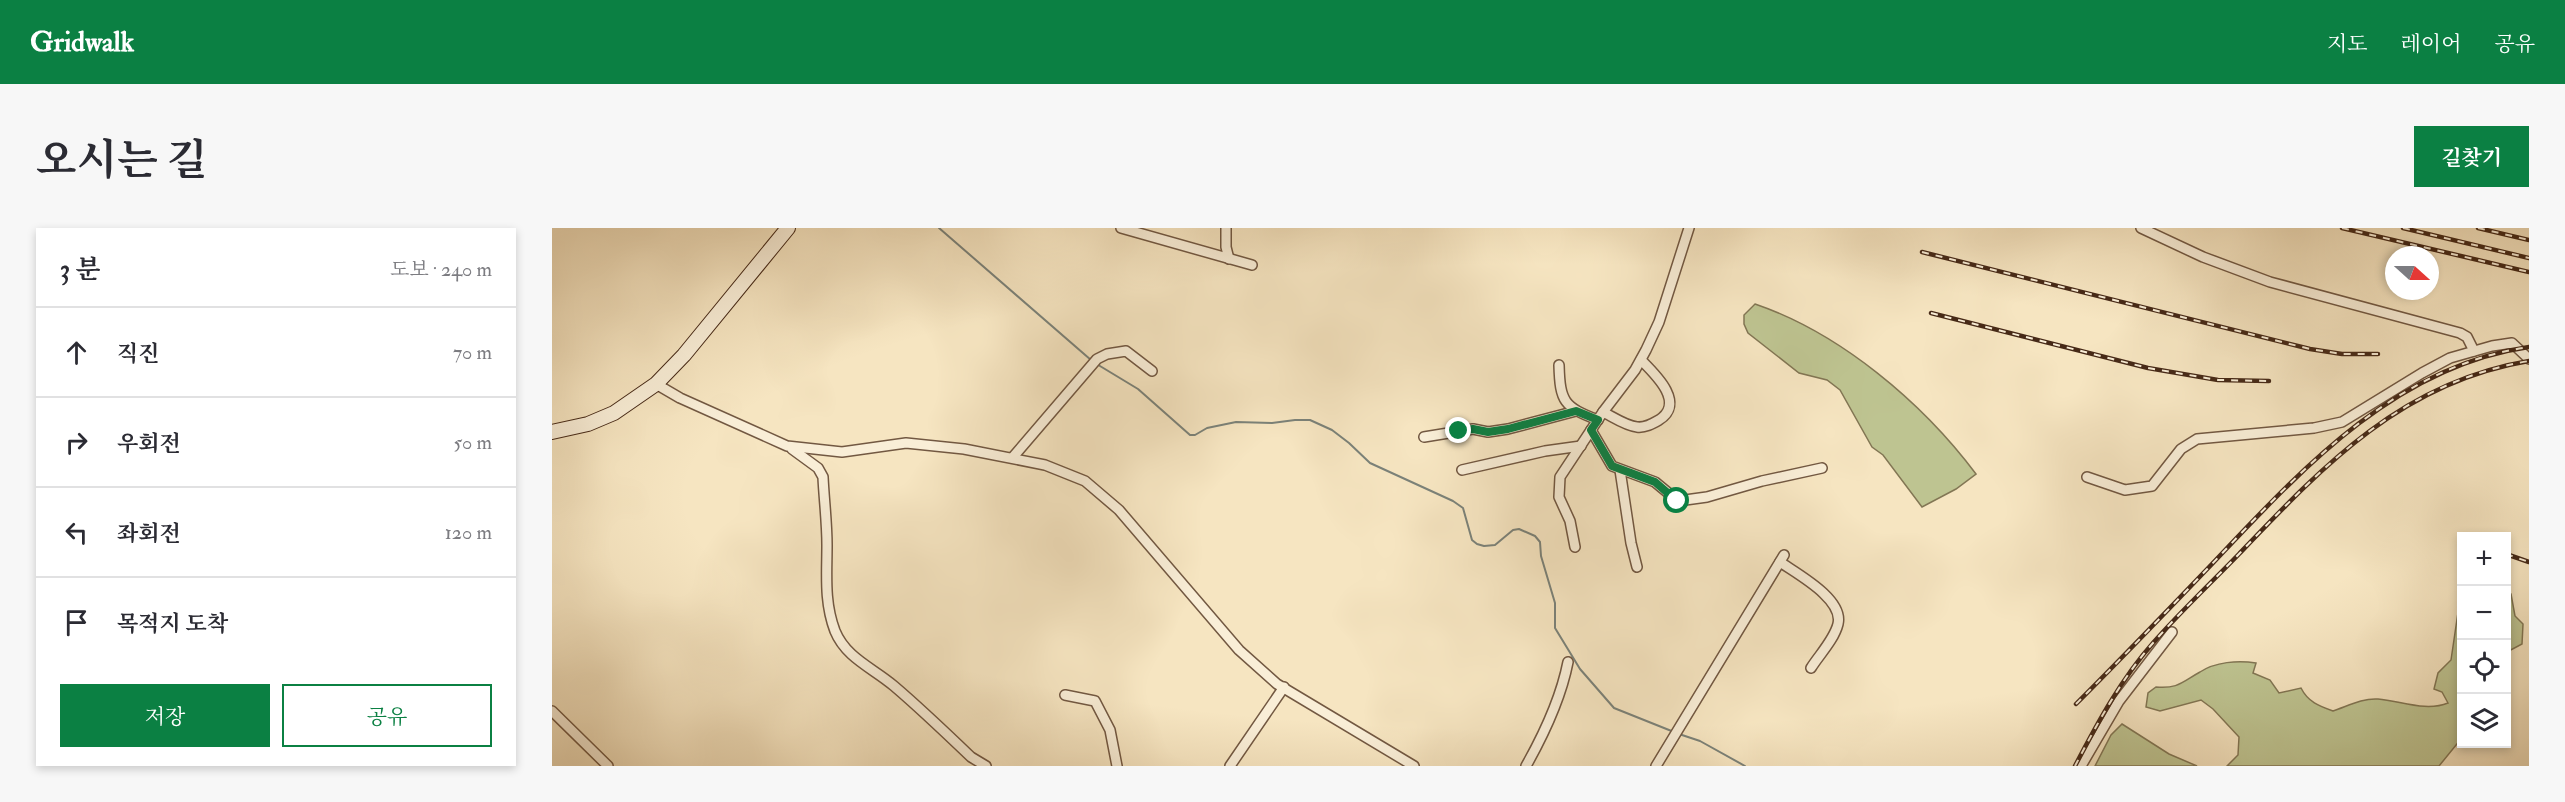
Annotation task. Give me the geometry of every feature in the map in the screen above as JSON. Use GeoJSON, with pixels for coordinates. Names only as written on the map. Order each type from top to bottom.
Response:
{"type":"FeatureCollection","features":[{"type":"Feature","properties":{"kind":"main road"},"geometry":{"type":"LineString","coordinates":[[552,432],[588,424],[614,413],[656,384],[684,355],[788,228]]}},
{"type":"Feature","properties":{"kind":"street"},"geometry":{"type":"LineString","coordinates":[[1121,228],[1252,265]]}},
{"type":"Feature","properties":{"kind":"street"},"geometry":{"type":"LineString","coordinates":[[1226,228],[1226,247],[1229,259]]}},
{"type":"Feature","properties":{"kind":"street"},"geometry":{"type":"LineString","coordinates":[[1575,547],[1570,521],[1559,497],[1560,477],[1641,360],[1659,322],[1689,228]]}},
{"type":"Feature","properties":{"kind":"street"},"geometry":{"type":"LineString","coordinates":[[2141,228],[2203,257],[2270,282],[2460,333],[2467,337],[2474,351]]}},
{"type":"Feature","properties":{"kind":"street"},"geometry":{"type":"LineString","coordinates":[[2087,477],[2125,490],[2152,486],[2181,449],[2197,439],[2314,428],[2342,422],[2422,373],[2450,358],[2474,351],[2512,343],[2529,359]]}},
{"type":"Feature","properties":{"kind":"street"},"geometry":{"type":"LineString","coordinates":[[1013,457],[1094,362],[1119,350],[1126,351],[1152,372]]}},
{"type":"Feature","properties":{"kind":"street"},"geometry":{"type":"LineString","coordinates":[[1424,437],[1473,429],[1488,432],[1508,429],[1576,411],[1636,427],[1645,427],[1666,415],[1670,407],[1665,387],[1641,360]]}},
{"type":"Feature","properties":{"kind":"street"},"geometry":{"type":"LineString","coordinates":[[1560,365],[1563,397],[1567,404],[1576,411]]}},
{"type":"Feature","properties":{"kind":"street"},"geometry":{"type":"LineString","coordinates":[[656,384],[680,398],[787,446],[818,468],[823,477],[827,544],[826,589],[836,633],[850,654],[908,698],[971,757],[986,766]]}},
{"type":"Feature","properties":{"kind":"street"},"geometry":{"type":"LineString","coordinates":[[1591,430],[1612,466],[1655,482],[1677,501],[1822,468]]}},
{"type":"Feature","properties":{"kind":"street"},"geometry":{"type":"LineString","coordinates":[[787,446],[842,452],[906,443],[1013,457],[1045,465],[1085,481],[1119,510],[1239,650],[1284,687],[1414,766]]}},
{"type":"Feature","properties":{"kind":"street"},"geometry":{"type":"LineString","coordinates":[[1462,470],[1545,451],[1581,446]]}},
{"type":"Feature","properties":{"kind":"street"},"geometry":{"type":"LineString","coordinates":[[1620,470],[1637,567]]}},
{"type":"Feature","properties":{"kind":"street"},"geometry":{"type":"LineString","coordinates":[[1656,766],[1782,558],[1824,594],[1838,612],[1839,623],[1833,636],[1811,668]]}},
{"type":"Feature","properties":{"kind":"street"},"geometry":{"type":"LineString","coordinates":[[2081,766],[2119,701],[2172,632]]}},
{"type":"Feature","properties":{"kind":"street"},"geometry":{"type":"LineString","coordinates":[[1526,766],[1541,739],[1568,662]]}},
{"type":"Feature","properties":{"kind":"street"},"geometry":{"type":"LineString","coordinates":[[1230,766],[1284,687]]}},
{"type":"Feature","properties":{"kind":"street"},"geometry":{"type":"LineString","coordinates":[[1065,695],[1088,698],[1100,707],[1110,730],[1117,766]]}},
{"type":"Feature","properties":{"kind":"street"},"geometry":{"type":"LineString","coordinates":[[552,711],[608,766]]}},
{"type":"Feature","properties":{"kind":"green space"},"geometry":{"type":"Polygon","coordinates":[[[1755,304],[1818,333],[1877,373],[1931,421],[1976,474],[1956,489],[1922,507],[1883,455],[1872,447],[1840,390],[1827,380],[1799,373],[1748,333],[1744,324],[1744,315],[1755,304]]]}},
{"type":"Feature","properties":{"kind":"green space"},"geometry":{"type":"Polygon","coordinates":[[[2511,594],[2515,616],[2523,624],[2522,644],[2511,650],[2511,594]]]}},
{"type":"Feature","properties":{"kind":"green space"},"geometry":{"type":"Polygon","coordinates":[[[2457,619],[2457,744],[2439,766],[2227,766],[2238,755],[2239,737],[2213,709],[2201,700],[2160,711],[2146,707],[2148,693],[2156,687],[2175,686],[2213,666],[2242,662],[2256,663],[2253,673],[2270,680],[2279,693],[2301,688],[2311,700],[2333,711],[2372,699],[2422,706],[2440,705],[2448,703],[2442,692],[2434,689],[2438,673],[2451,660],[2457,619]]]}},
{"type":"Feature","properties":{"kind":"green space"},"geometry":{"type":"Polygon","coordinates":[[[2122,724],[2169,754],[2197,766],[2095,766],[2111,735],[2122,724]]]}},
{"type":"Feature","properties":{"kind":"waterway"},"geometry":{"type":"LineString","coordinates":[[939,228],[1091,360]]}},
{"type":"Feature","properties":{"kind":"waterway"},"geometry":{"type":"LineString","coordinates":[[1095,363],[1138,389],[1190,435],[1195,435],[1207,428],[1236,422],[1272,423],[1310,420],[1332,430],[1370,463],[1453,501],[1463,508],[1472,540],[1477,544],[1495,545],[1513,530],[1519,529],[1535,536],[1540,542],[1541,556],[1555,603],[1555,628],[1580,669],[1614,708],[1674,732]]}},
{"type":"Feature","properties":{"kind":"waterway"},"geometry":{"type":"LineString","coordinates":[[1679,734],[1700,741],[1745,766]]}},
{"type":"Feature","properties":{"kind":"railway"},"geometry":{"type":"LineString","coordinates":[[2342,228],[2529,272]]}},
{"type":"Feature","properties":{"kind":"railway"},"geometry":{"type":"LineString","coordinates":[[2403,228],[2529,258]]}},
{"type":"Feature","properties":{"kind":"railway"},"geometry":{"type":"LineString","coordinates":[[2478,228],[2529,240]]}},
{"type":"Feature","properties":{"kind":"railway"},"geometry":{"type":"LineString","coordinates":[[1922,252],[2310,349],[2342,354],[2378,354]]}},
{"type":"Feature","properties":{"kind":"railway"},"geometry":{"type":"LineString","coordinates":[[1931,313],[2148,368],[2218,380],[2269,381]]}},
{"type":"Feature","properties":{"kind":"railway"},"geometry":{"type":"LineString","coordinates":[[2076,704],[2280,494],[2316,459],[2353,428],[2393,399],[2435,376],[2481,358],[2529,347]]}},
{"type":"Feature","properties":{"kind":"railway"},"geometry":{"type":"LineString","coordinates":[[2075,766],[2101,718],[2141,657],[2184,609],[2270,521],[2334,460],[2368,432],[2404,408],[2442,388],[2484,372],[2529,361]]}},
{"type":"Feature","properties":{"kind":"railway"},"geometry":{"type":"LineString","coordinates":[[2511,556],[2529,562]]}},
{"type":"Feature","properties":{"kind":"route"},"geometry":{"type":"LineString","coordinates":[[1459,431],[1473,429],[1488,432],[1508,429],[1576,411],[1598,420],[1591,430],[1612,466],[1655,482],[1677,501]]}}]}
